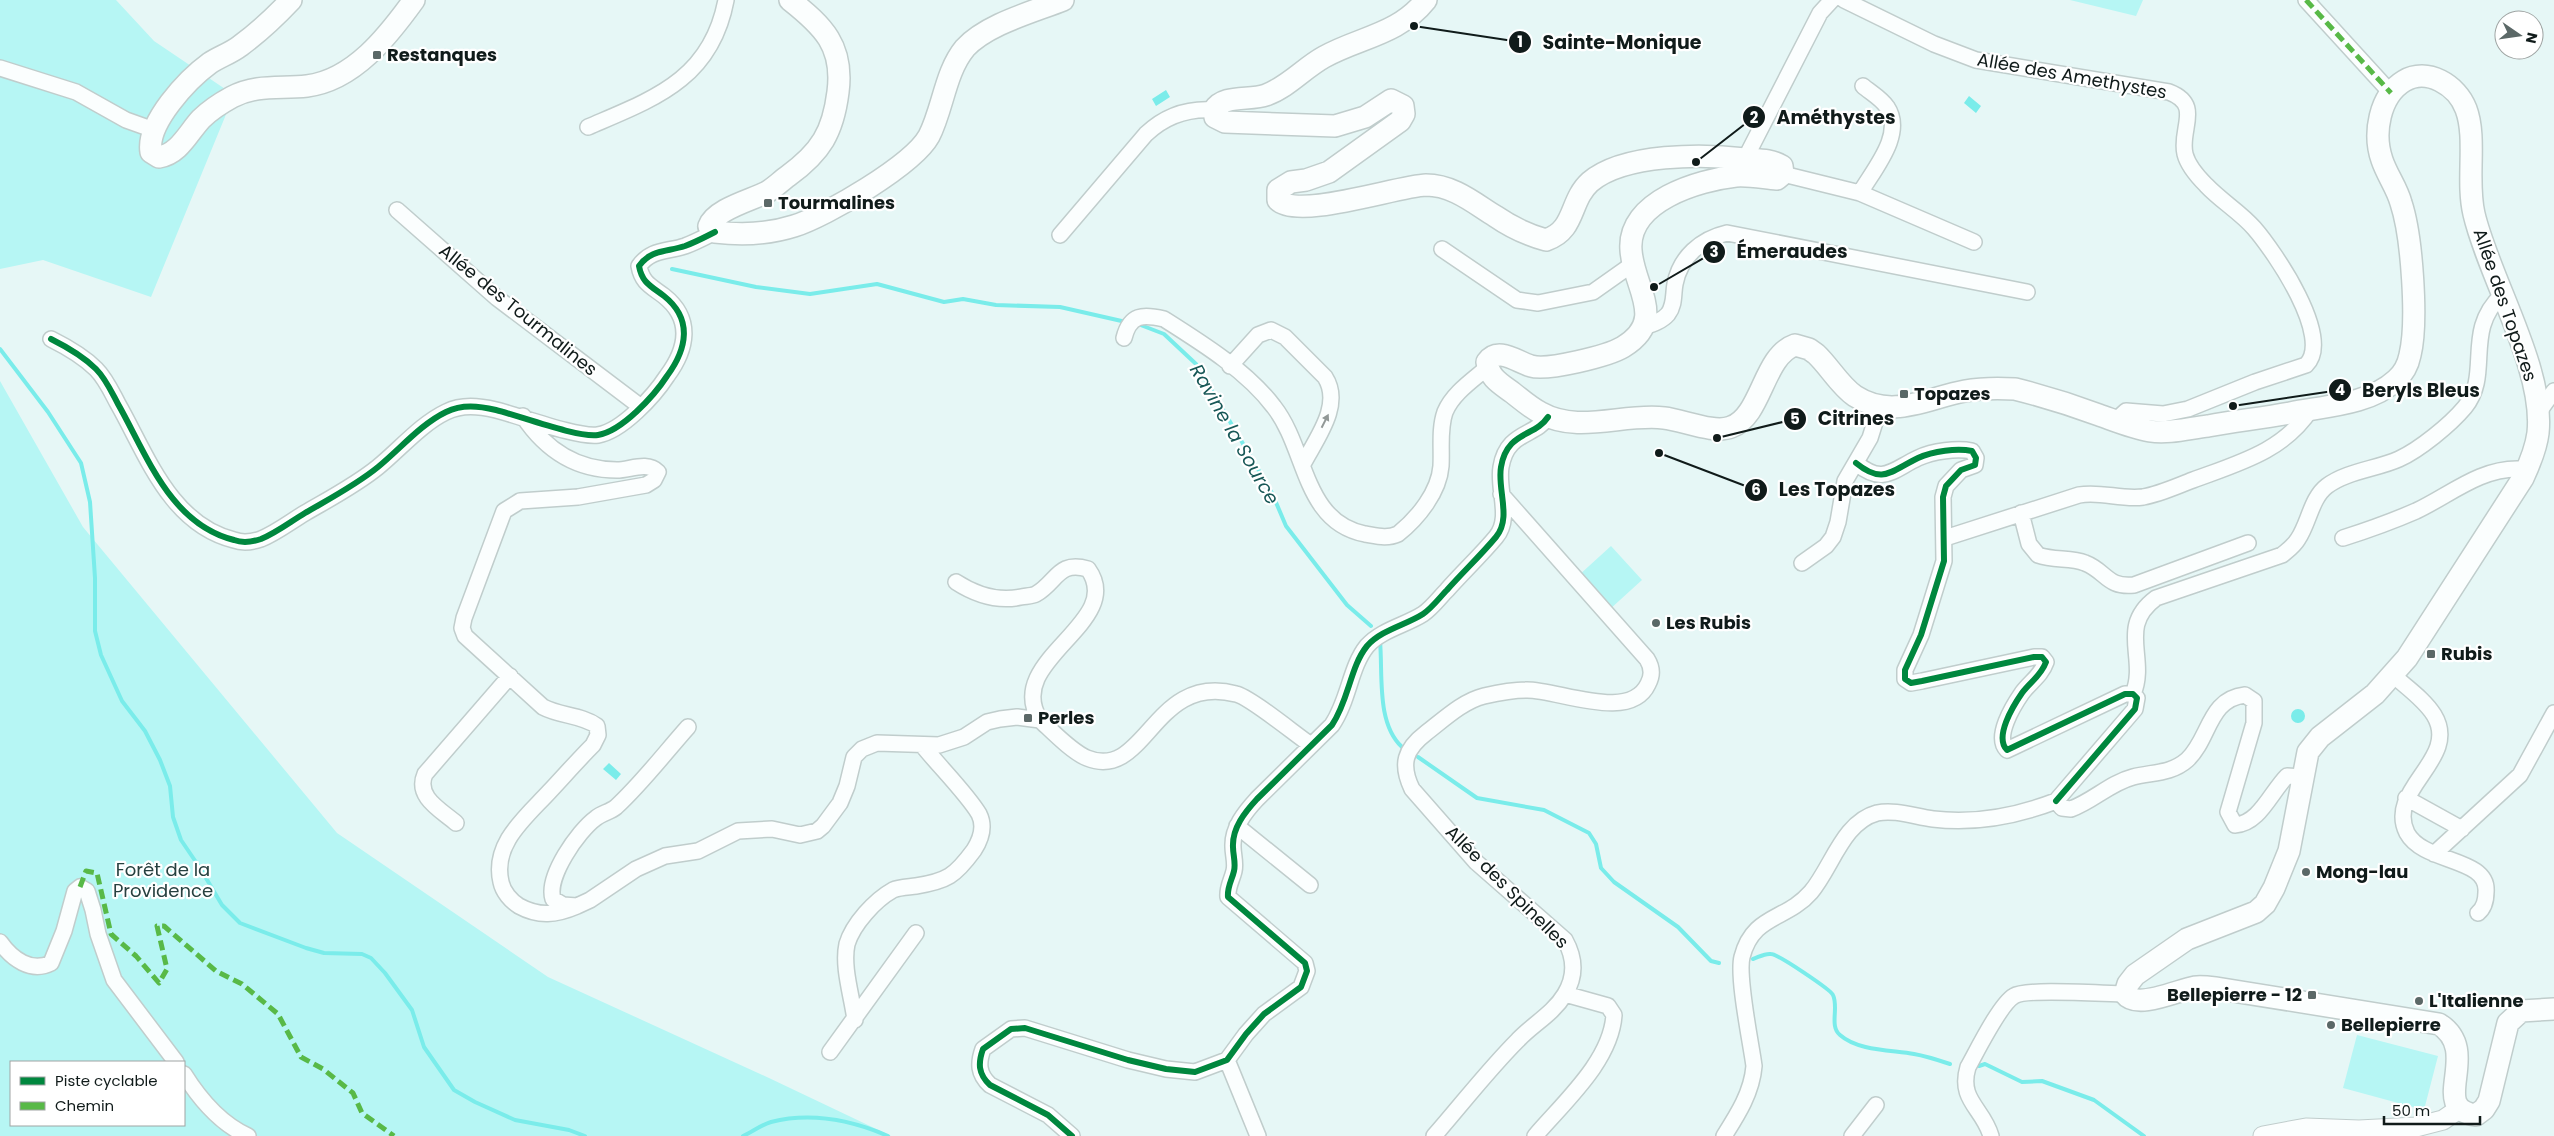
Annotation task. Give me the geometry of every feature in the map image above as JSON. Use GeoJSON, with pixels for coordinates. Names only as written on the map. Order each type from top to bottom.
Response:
{"type":"FeatureCollection","features":[{"type":"Feature","properties":{"kind":"main road"},"geometry":{"type":"LineString","coordinates":[[291,0],[272,20],[238,47],[212,62],[189,81],[154,130],[150,141],[151,152],[159,156],[166,156],[175,150],[209,112],[233,97],[267,86],[305,86],[338,77],[382,40],[414,0]]}},
{"type":"Feature","properties":{"kind":"main road"},"geometry":{"type":"LineString","coordinates":[[790,0],[823,27],[831,40],[839,82],[833,122],[823,143],[802,166],[768,191],[715,216],[709,226],[715,232],[768,232],[793,227],[818,217],[898,167],[918,150],[928,137],[955,66],[964,50],[978,36],[1064,0]]}},
{"type":"Feature","properties":{"kind":"main road"},"geometry":{"type":"LineString","coordinates":[[1426,0],[1420,8],[1396,27],[1324,58],[1278,90],[1252,98],[1225,101],[1217,104],[1214,110],[1215,117],[1225,122],[1335,126],[1365,117],[1391,100],[1398,101],[1404,106],[1404,114],[1400,121],[1329,172],[1285,185],[1278,190],[1278,200],[1288,206],[1325,204],[1428,185],[1448,189],[1466,197],[1513,226],[1546,240],[1557,237],[1568,224],[1582,192],[1600,175],[1626,166],[1672,157],[1719,155],[1773,161],[1782,166],[1783,174],[1777,179],[1738,176],[1693,184],[1653,206],[1643,214],[1636,225],[1630,250],[1645,298],[1644,327],[1635,339],[1621,349],[1567,364],[1532,367],[1503,355],[1490,359],[1488,367]]}},
{"type":"Feature","properties":{"kind":"main road","name":"Allée des Topazes"},"geometry":{"type":"LineString","coordinates":[[1488,367],[1496,380],[1540,413],[1567,422],[1581,423],[1664,418],[1715,428],[1731,427],[1745,416],[1782,352],[1795,345],[1809,349],[1816,354],[1853,394],[1880,406],[1909,406],[1966,391],[1996,388],[2034,394],[2150,431],[2167,432],[2311,409],[2365,397],[2386,388],[2397,379],[2407,367],[2411,353],[2412,276],[2408,234],[2401,202],[2381,158],[2377,135],[2381,111],[2391,93],[2404,81],[2420,75],[2440,80],[2456,92],[2466,108],[2470,128],[2470,189],[2474,214],[2523,351],[2535,393],[2538,413],[2537,442],[2523,478],[2418,644],[2375,694],[2320,737],[2308,752],[2289,851],[2273,891],[2265,904],[2256,912],[2188,939],[2135,975],[2128,984],[2125,994]]}},
{"type":"Feature","properties":{"kind":"main road"},"geometry":{"type":"LineString","coordinates":[[2125,994],[2133,1000],[2144,1001],[2197,986],[2439,1024],[2452,1034],[2456,1042],[2458,1054],[2454,1092],[2459,1109],[2476,1114],[2484,1109],[2489,1100],[2508,1023],[2514,1015],[2531,1009],[2554,1009]]}},
{"type":"Feature","properties":{"kind":"street"},"geometry":{"type":"LineString","coordinates":[[588,128],[660,96],[679,82],[696,64],[713,38],[724,14],[726,0]]}},
{"type":"Feature","properties":{"kind":"street"},"geometry":{"type":"LineString","coordinates":[[1745,159],[1820,13],[1832,0]]}},
{"type":"Feature","properties":{"kind":"street","name":"Allée des Amethystes"},"geometry":{"type":"LineString","coordinates":[[1844,0],[1934,44],[1961,55],[2169,92],[2181,99],[2186,105],[2188,114],[2184,143],[2185,155],[2191,167],[2207,186],[2240,215],[2266,243],[2302,302],[2313,338],[2314,352],[2310,361],[2300,368],[2255,382],[2188,409],[2163,414],[2126,411],[2115,421]]}},
{"type":"Feature","properties":{"kind":"street"},"geometry":{"type":"LineString","coordinates":[[2306,0],[2391,93]]}},
{"type":"Feature","properties":{"kind":"street"},"geometry":{"type":"LineString","coordinates":[[0,68],[76,92],[126,120],[154,130]]}},
{"type":"Feature","properties":{"kind":"street"},"geometry":{"type":"LineString","coordinates":[[1860,193],[1892,138],[1892,121],[1887,106],[1863,86]]}},
{"type":"Feature","properties":{"kind":"street"},"geometry":{"type":"LineString","coordinates":[[1060,235],[1146,134],[1160,121],[1193,111],[1214,110]]}},
{"type":"Feature","properties":{"kind":"street"},"geometry":{"type":"LineString","coordinates":[[1783,174],[1860,193],[1974,242]]}},
{"type":"Feature","properties":{"kind":"street","name":"Allée des Tourmalines"},"geometry":{"type":"LineString","coordinates":[[397,210],[497,298],[641,408]]}},
{"type":"Feature","properties":{"kind":"street"},"geometry":{"type":"LineString","coordinates":[[51,339],[83,357],[98,370],[133,430],[154,471],[173,499],[202,526],[232,540],[252,541],[260,539],[358,482],[434,419],[447,411],[471,406],[523,416],[582,435],[599,435],[612,429],[641,408],[668,376],[684,347],[685,331],[683,319],[676,307],[646,285],[641,276],[639,266],[646,257],[655,252],[683,247],[715,232]]}},
{"type":"Feature","properties":{"kind":"street"},"geometry":{"type":"LineString","coordinates":[[1644,327],[1657,323],[1671,308],[1678,270],[1685,257],[1704,241],[1727,233],[2027,292]]}},
{"type":"Feature","properties":{"kind":"street"},"geometry":{"type":"LineString","coordinates":[[1442,249],[1517,300],[1538,303],[1593,292],[1634,263]]}},
{"type":"Feature","properties":{"kind":"street"},"geometry":{"type":"LineString","coordinates":[[2132,694],[2137,685],[2135,628],[2142,610],[2156,598],[2282,555],[2297,542],[2313,507],[2326,487],[2400,459],[2423,445],[2464,408],[2470,400],[2477,378],[2479,338],[2484,321],[2491,306],[2502,296]]}},
{"type":"Feature","properties":{"kind":"street"},"geometry":{"type":"LineString","coordinates":[[1124,338],[1127,326],[1137,317],[1150,315],[1164,319],[1230,366],[1274,406],[1291,434],[1321,507],[1340,526],[1361,533],[1393,536],[1404,529],[1422,508],[1436,486],[1441,467],[1442,422],[1452,400],[1488,367]]}},
{"type":"Feature","properties":{"kind":"street"},"geometry":{"type":"LineString","coordinates":[[1230,366],[1258,336],[1271,330],[1286,337],[1325,377],[1330,385],[1332,394],[1330,411],[1303,464]]}},
{"type":"Feature","properties":{"kind":"street"},"geometry":{"type":"LineString","coordinates":[[2538,413],[2554,391]]}},
{"type":"Feature","properties":{"kind":"street"},"geometry":{"type":"LineString","coordinates":[[1802,563],[1826,546],[1833,537],[1838,522],[1842,488],[1848,473],[1870,438],[1880,406]]}},
{"type":"Feature","properties":{"kind":"street"},"geometry":{"type":"LineString","coordinates":[[1945,538],[2088,493],[2135,497],[2157,493],[2268,451],[2294,431],[2311,409]]}},
{"type":"Feature","properties":{"kind":"street"},"geometry":{"type":"LineString","coordinates":[[523,416],[545,444],[563,457],[600,469],[618,470],[643,467],[652,468],[658,472],[654,480],[646,485],[578,497],[520,501],[504,511],[464,618],[462,628],[465,636],[543,707],[552,712],[590,721],[597,726],[598,735],[593,744],[513,831],[503,850],[498,871],[502,888],[513,902],[528,910],[544,915],[561,913],[590,900],[636,868],[665,856],[698,851],[738,831],[772,829],[800,835],[817,831],[840,804],[847,786],[854,757],[862,749],[877,743],[923,746],[939,745],[964,737],[987,722],[1017,717],[1040,720]]}},
{"type":"Feature","properties":{"kind":"street"},"geometry":{"type":"LineString","coordinates":[[1072,1136],[1048,1115],[990,1085],[982,1078],[979,1069],[983,1049],[1011,1029],[1025,1028],[1096,1051],[1166,1069],[1195,1072],[1227,1060],[1264,1014],[1301,987],[1307,971],[1305,963],[1228,897],[1228,888],[1235,869],[1232,845],[1237,826],[1245,812],[1256,799],[1311,745],[1322,738],[1342,711],[1360,655],[1368,644],[1379,636],[1425,613],[1498,535],[1504,512],[1501,494],[1501,468],[1505,454],[1519,436],[1539,427],[1548,416]]}},
{"type":"Feature","properties":{"kind":"street"},"geometry":{"type":"LineString","coordinates":[[1724,1136],[1749,1091],[1753,1079],[1754,1066],[1741,961],[1745,948],[1761,924],[1790,909],[1809,894],[1823,876],[1852,828],[1864,818],[1879,813],[1964,821],[1996,818],[2031,811],[2056,801],[2135,709],[2137,698],[2132,694],[2125,694],[2007,750],[2002,745],[2001,739],[2005,727],[2023,693],[2043,671],[2046,662],[2042,657],[2034,657],[1911,683],[1905,679],[1905,670],[1921,635],[1944,561],[1943,498],[1946,486],[1961,470],[1975,465],[1976,458],[1972,451],[1963,449],[1920,457],[1885,475],[1868,473],[1856,463]]}},
{"type":"Feature","properties":{"kind":"street"},"geometry":{"type":"LineString","coordinates":[[2343,538],[2417,510],[2477,478],[2506,469],[2519,469],[2523,478]]}},
{"type":"Feature","properties":{"kind":"street","name":"Allée des Spinelles"},"geometry":{"type":"LineString","coordinates":[[1434,1136],[1518,1040],[1552,1011],[1565,994],[1572,974],[1573,954],[1565,940],[1476,862],[1412,789],[1406,777],[1405,765],[1414,742],[1456,711],[1482,696],[1526,690],[1612,703],[1636,696],[1647,687],[1650,680],[1650,665],[1647,659],[1501,494]]}},
{"type":"Feature","properties":{"kind":"street"},"geometry":{"type":"LineString","coordinates":[[2021,513],[2029,544],[2038,555],[2053,560],[2084,562],[2110,582],[2122,585],[2134,585],[2248,543]]}},
{"type":"Feature","properties":{"kind":"street"},"geometry":{"type":"LineString","coordinates":[[956,582],[984,597],[1011,599],[1036,594],[1058,572],[1071,566],[1088,568],[1093,576],[1094,600],[1090,613],[1046,662],[1033,689],[1034,705],[1040,720],[1086,758],[1112,761],[1123,757],[1133,749],[1169,708],[1182,698],[1199,692],[1219,690],[1238,694],[1311,745]]}},
{"type":"Feature","properties":{"kind":"street"},"geometry":{"type":"LineString","coordinates":[[2393,675],[2427,706],[2434,716],[2438,729],[2438,744],[2432,760],[2406,798],[2403,812],[2404,827],[2418,845],[2434,854],[2471,867],[2482,875],[2486,888],[2486,900],[2478,913]]}},
{"type":"Feature","properties":{"kind":"street"},"geometry":{"type":"LineString","coordinates":[[456,823],[424,795],[421,782],[425,774],[510,676]]}},
{"type":"Feature","properties":{"kind":"street"},"geometry":{"type":"LineString","coordinates":[[2056,801],[2062,808],[2071,809],[2130,778],[2161,774],[2178,767],[2193,754],[2223,702],[2238,696],[2251,697],[2254,701],[2255,711],[2254,723],[2228,812],[2235,825],[2243,825],[2252,818],[2286,776],[2302,777]]}},
{"type":"Feature","properties":{"kind":"street"},"geometry":{"type":"LineString","coordinates":[[2434,854],[2520,775],[2554,713]]}},
{"type":"Feature","properties":{"kind":"street"},"geometry":{"type":"LineString","coordinates":[[577,906],[563,905],[553,900],[551,893],[556,869],[567,851],[595,818],[614,809],[688,728]]}},
{"type":"Feature","properties":{"kind":"street"},"geometry":{"type":"LineString","coordinates":[[855,1020],[845,957],[853,931],[875,902],[895,889],[936,883],[950,878],[959,870],[978,844],[981,835],[982,828],[978,813],[923,746]]}},
{"type":"Feature","properties":{"kind":"street"},"geometry":{"type":"LineString","coordinates":[[2406,798],[2462,829]]}},
{"type":"Feature","properties":{"kind":"street"},"geometry":{"type":"LineString","coordinates":[[1237,826],[1310,885]]}},
{"type":"Feature","properties":{"kind":"street"},"geometry":{"type":"LineString","coordinates":[[0,942],[14,957],[32,967],[42,967],[51,963],[64,931],[76,891],[80,887],[86,891],[94,910],[98,934],[114,980],[175,1061]]}},
{"type":"Feature","properties":{"kind":"street"},"geometry":{"type":"LineString","coordinates":[[830,1052],[855,1020],[916,933]]}},
{"type":"Feature","properties":{"kind":"street"},"geometry":{"type":"LineString","coordinates":[[1991,1136],[1982,1116],[1970,1102],[1965,1084],[1965,1075],[2003,1009],[2014,996],[2029,992],[2125,994]]}},
{"type":"Feature","properties":{"kind":"street"},"geometry":{"type":"LineString","coordinates":[[1535,1136],[1602,1057],[1614,1022],[1614,1015],[1608,1006],[1565,994]]}},
{"type":"Feature","properties":{"kind":"street"},"geometry":{"type":"LineString","coordinates":[[1227,1060],[1258,1136]]}},
{"type":"Feature","properties":{"kind":"street"},"geometry":{"type":"LineString","coordinates":[[185,1076],[197,1094],[235,1130],[248,1136]]}},
{"type":"Feature","properties":{"kind":"street"},"geometry":{"type":"LineString","coordinates":[[1852,1136],[1876,1105]]}},
{"type":"Feature","properties":{"kind":"street"},"geometry":{"type":"LineString","coordinates":[[2263,1136],[2306,1128],[2359,1130],[2416,1128],[2443,1120],[2459,1109]]}},
{"type":"Feature","properties":{"kind":"green space"},"geometry":{"type":"Polygon","coordinates":[[[0,0],[116,0],[154,41],[234,95],[151,297],[43,260],[0,269],[0,0]]]}},
{"type":"Feature","properties":{"kind":"green space"},"geometry":{"type":"Polygon","coordinates":[[[2070,0],[2143,0],[2136,16],[2070,0]]]}},
{"type":"Feature","properties":{"kind":"green space","name":"Forêt de la Providence"},"geometry":{"type":"Polygon","coordinates":[[[0,381],[83,527],[337,833],[548,977],[891,1136],[0,1136],[0,381]]]}},
{"type":"Feature","properties":{"kind":"green space"},"geometry":{"type":"Polygon","coordinates":[[[1611,546],[1642,580],[1609,610],[1578,576],[1611,546]]]}},
{"type":"Feature","properties":{"kind":"green space"},"geometry":{"type":"Polygon","coordinates":[[[2357,1035],[2438,1056],[2424,1110],[2343,1088],[2357,1035]]]}},
{"type":"Feature","properties":{"kind":"shaded area"},"geometry":{"type":"Polygon","coordinates":[[[1166,90],[1170,97],[1156,106],[1152,99],[1166,90]]]}},
{"type":"Feature","properties":{"kind":"shaded area"},"geometry":{"type":"Polygon","coordinates":[[[1969,96],[1981,106],[1976,113],[1964,103],[1969,96]]]}},
{"type":"Feature","properties":{"kind":"shaded area"},"geometry":{"type":"Polygon","coordinates":[[[2298,709],[2303,711],[2305,716],[2303,721],[2298,723],[2293,721],[2291,716],[2293,711],[2298,709]]]}},
{"type":"Feature","properties":{"kind":"shaded area"},"geometry":{"type":"Polygon","coordinates":[[[609,763],[621,774],[616,780],[603,769],[609,763]]]}},
{"type":"Feature","properties":{"kind":"waterway","name":"Ravine la Source"},"geometry":{"type":"LineString","coordinates":[[672,269],[756,287],[810,294],[877,284],[944,302],[963,299],[996,305],[1060,307],[1126,322]]}},
{"type":"Feature","properties":{"kind":"waterway","name":"Ravine la Source"},"geometry":{"type":"LineString","coordinates":[[1138,324],[1164,334],[1196,364],[1272,493],[1286,526],[1347,605],[1371,626]]}},
{"type":"Feature","properties":{"kind":"waterway"},"geometry":{"type":"LineString","coordinates":[[0,349],[48,412],[81,463],[90,502],[95,578],[95,631],[101,655],[122,701],[145,731],[160,760],[170,786],[173,817],[181,840],[222,905],[240,923],[306,948],[324,953],[362,954],[371,958],[385,973],[412,1010],[424,1047],[454,1090],[475,1102],[515,1120],[569,1130],[585,1136]]}},
{"type":"Feature","properties":{"kind":"waterway","name":"Ravine la Source"},"geometry":{"type":"LineString","coordinates":[[1380,641],[1384,712],[1394,737],[1402,747]]}},
{"type":"Feature","properties":{"kind":"waterway","name":"Ravine la Source"},"geometry":{"type":"LineString","coordinates":[[1418,757],[1477,798],[1544,810],[1589,833],[1596,844],[1601,868],[1614,882],[1678,927],[1711,961],[1719,963]]}},
{"type":"Feature","properties":{"kind":"waterway","name":"Ravine la Source"},"geometry":{"type":"LineString","coordinates":[[1753,959],[1766,954],[1776,956],[1830,992],[1835,1000],[1835,1027],[1840,1035],[1847,1040],[1866,1047],[1918,1055],[1950,1064]]}},
{"type":"Feature","properties":{"kind":"waterway","name":"Ravine la Source"},"geometry":{"type":"LineString","coordinates":[[1979,1066],[1985,1064],[2022,1082],[2042,1081],[2094,1100],[2144,1136]]}},
{"type":"Feature","properties":{"kind":"waterway"},"geometry":{"type":"LineString","coordinates":[[743,1136],[771,1122],[801,1118],[831,1119],[874,1130],[888,1136]]}},
{"type":"Feature","properties":{"kind":"marked path"},"geometry":{"type":"LineString","coordinates":[[2306,0],[2391,93]]}},
{"type":"Feature","properties":{"kind":"marked path"},"geometry":{"type":"LineString","coordinates":[[80,887],[86,871],[97,873],[111,934],[136,956],[159,983],[167,969],[157,926],[164,926],[216,971],[242,984],[278,1014],[301,1057],[323,1069],[353,1093],[362,1113],[394,1136]]}},
{"type":"Feature","properties":{"kind":"cycle path"},"geometry":{"type":"LineString","coordinates":[[51,339],[91,364],[103,377],[151,465],[177,503],[193,519],[212,532],[237,541],[251,541],[272,534],[361,480],[428,423],[452,409],[471,406],[490,409],[563,430],[589,435],[598,435],[617,427],[637,412],[674,366],[684,334],[680,314],[664,296],[645,280],[639,266],[654,254],[685,246],[715,232]]}},
{"type":"Feature","properties":{"kind":"cycle path"},"geometry":{"type":"LineString","coordinates":[[1072,1136],[1048,1115],[990,1085],[983,1077],[980,1068],[983,1049],[1011,1029],[1025,1028],[1128,1060],[1166,1069],[1195,1072],[1227,1060],[1264,1014],[1301,987],[1307,971],[1305,963],[1228,897],[1235,868],[1233,840],[1237,827],[1257,799],[1332,725],[1338,715],[1361,654],[1367,646],[1379,636],[1426,612],[1496,537],[1501,529],[1504,512],[1500,476],[1504,455],[1515,441],[1536,428],[1548,417]]}},
{"type":"Feature","properties":{"kind":"cycle path"},"geometry":{"type":"LineString","coordinates":[[1856,463],[1865,470],[1880,475],[1894,471],[1918,458],[1938,452],[1952,450],[1972,451],[1976,458],[1975,465],[1961,470],[1946,486],[1943,497],[1944,561],[1921,635],[1905,670],[1905,679],[1911,683],[2034,657],[2042,657],[2046,662],[2044,667],[2022,693],[2006,722],[2003,737],[2007,750],[2125,694],[2133,694],[2137,698],[2135,709],[2056,801]]}},
{"type":"Feature","properties":{"kind":"place","name":"Sainte-Monique"},"geometry":{"type":"Point","coordinates":[1414,26]}},
{"type":"Feature","properties":{"kind":"place","name":"Restanques"},"geometry":{"type":"Point","coordinates":[377,55]}},
{"type":"Feature","properties":{"kind":"place","name":"Améthystes"},"geometry":{"type":"Point","coordinates":[1696,162]}},
{"type":"Feature","properties":{"kind":"place","name":"Tourmalines"},"geometry":{"type":"Point","coordinates":[768,203]}},
{"type":"Feature","properties":{"kind":"place","name":"Émeraudes"},"geometry":{"type":"Point","coordinates":[1654,287]}},
{"type":"Feature","properties":{"kind":"place","name":"Topazes"},"geometry":{"type":"Point","coordinates":[1904,394]}},
{"type":"Feature","properties":{"kind":"place","name":"Beryls Bleus"},"geometry":{"type":"Point","coordinates":[2233,406]}},
{"type":"Feature","properties":{"kind":"place","name":"Citrines"},"geometry":{"type":"Point","coordinates":[1717,438]}},
{"type":"Feature","properties":{"kind":"place","name":"Les Topazes"},"geometry":{"type":"Point","coordinates":[1659,453]}},
{"type":"Feature","properties":{"kind":"place","name":"Les Rubis"},"geometry":{"type":"Point","coordinates":[1656,623]}},
{"type":"Feature","properties":{"kind":"place","name":"Rubis"},"geometry":{"type":"Point","coordinates":[2431,654]}},
{"type":"Feature","properties":{"kind":"place","name":"Perles"},"geometry":{"type":"Point","coordinates":[1028,718]}},
{"type":"Feature","properties":{"kind":"place","name":"Mong-lau"},"geometry":{"type":"Point","coordinates":[2306,872]}},
{"type":"Feature","properties":{"kind":"place","name":"Bellepierre - 12"},"geometry":{"type":"Point","coordinates":[2312,995]}},
{"type":"Feature","properties":{"kind":"place","name":"L'Italienne"},"geometry":{"type":"Point","coordinates":[2419,1001]}},
{"type":"Feature","properties":{"kind":"place","name":"Bellepierre"},"geometry":{"type":"Point","coordinates":[2331,1025]}}]}
